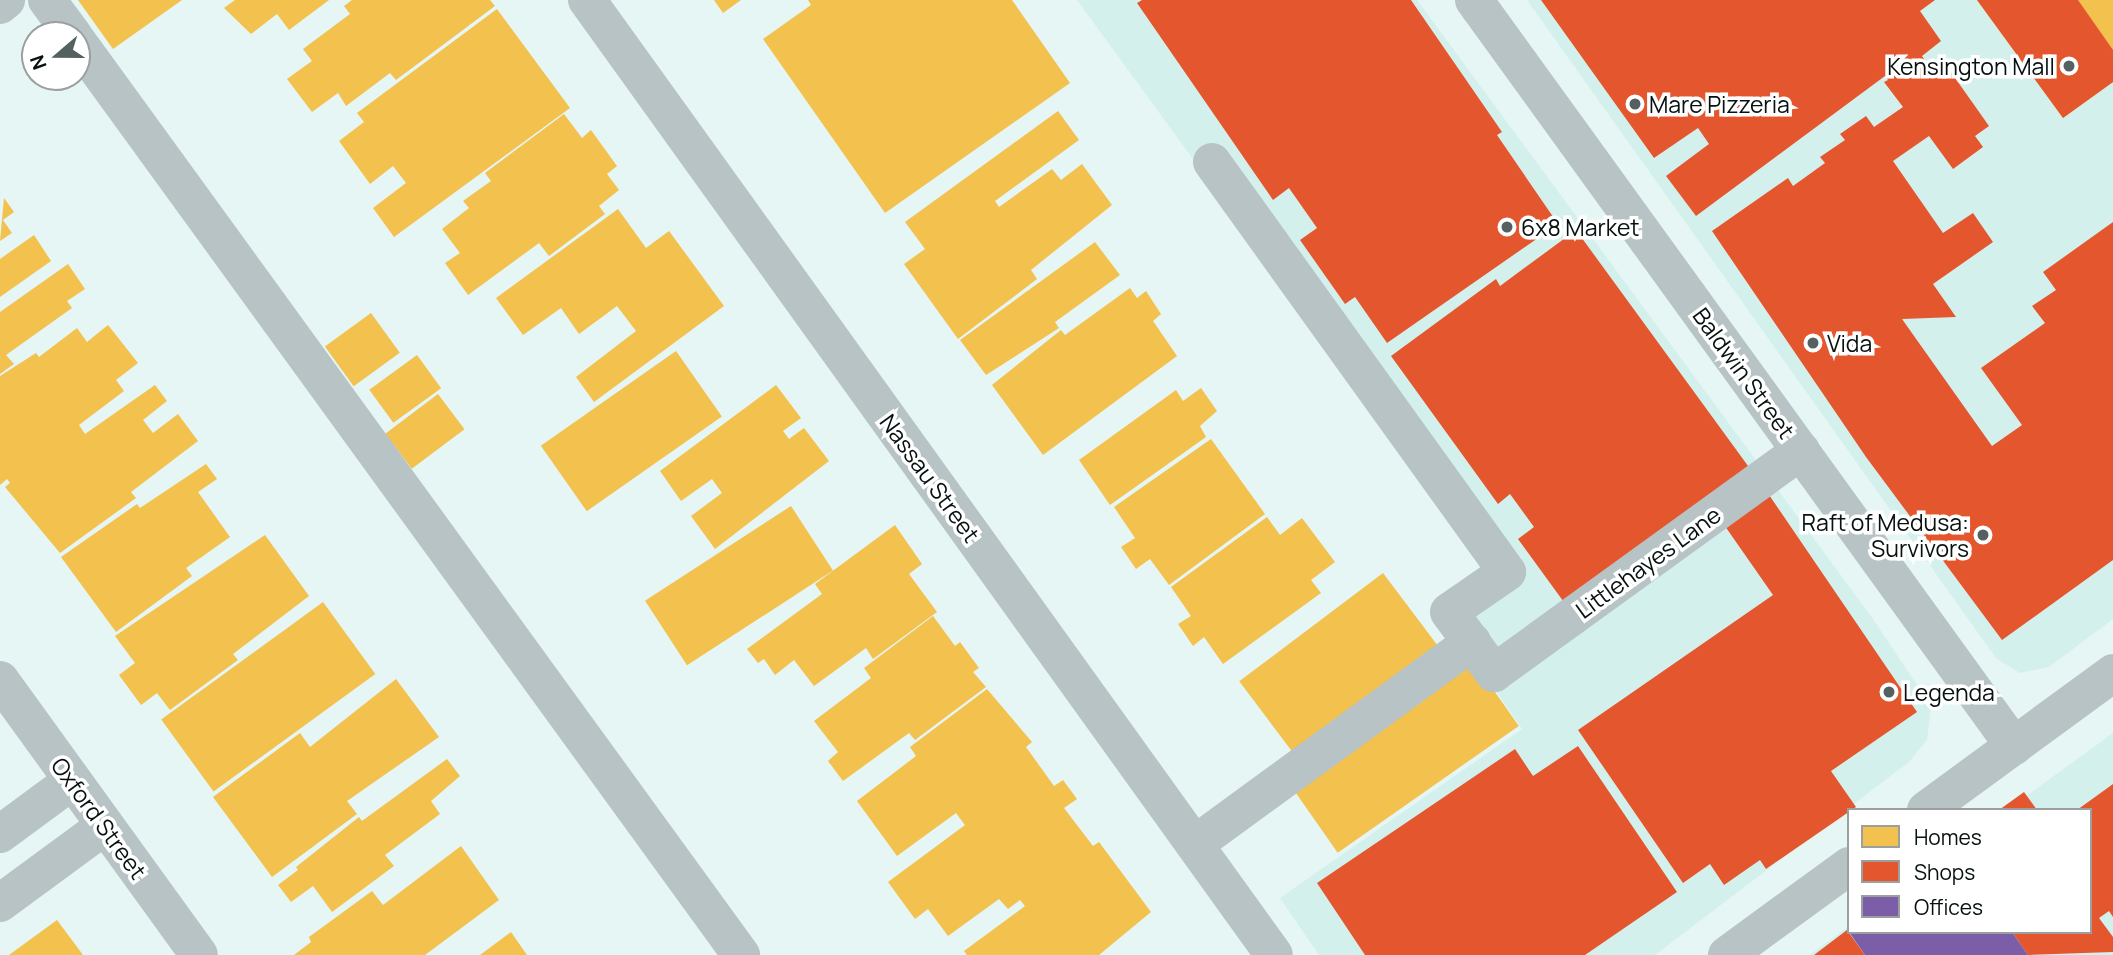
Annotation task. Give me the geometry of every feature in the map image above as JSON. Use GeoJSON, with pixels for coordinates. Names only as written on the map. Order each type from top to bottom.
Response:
{"type":"FeatureCollection","features":[{"type":"Feature","properties":{"kind":"street"},"geometry":{"type":"LineString","coordinates":[[0,5],[6,0]]}},
{"type":"Feature","properties":{"kind":"street"},"geometry":{"type":"LineString","coordinates":[[47,0],[63,21]]}},
{"type":"Feature","properties":{"kind":"street","name":"Nassau Street"},"geometry":{"type":"LineString","coordinates":[[587,0],[1274,955]]}},
{"type":"Feature","properties":{"kind":"street","name":"Baldwin Street"},"geometry":{"type":"LineString","coordinates":[[1474,0],[2014,746]]}},
{"type":"Feature","properties":{"kind":"street"},"geometry":{"type":"LineString","coordinates":[[91,60],[741,955]]}},
{"type":"Feature","properties":{"kind":"street"},"geometry":{"type":"LineString","coordinates":[[1195,844],[1472,642],[1449,612],[1507,572],[1212,162]]}},
{"type":"Feature","properties":{"kind":"street","name":"Littlehayes Lane"},"geometry":{"type":"LineString","coordinates":[[1472,642],[1494,673],[1801,451]]}},
{"type":"Feature","properties":{"kind":"street"},"geometry":{"type":"LineString","coordinates":[[1929,808],[2113,673]]}},
{"type":"Feature","properties":{"kind":"street","name":"Oxford Street"},"geometry":{"type":"LineString","coordinates":[[0,680],[199,955]]}},
{"type":"Feature","properties":{"kind":"street"},"geometry":{"type":"LineString","coordinates":[[0,834],[72,781]]}},
{"type":"Feature","properties":{"kind":"street"},"geometry":{"type":"LineString","coordinates":[[0,903],[105,826]]}},
{"type":"Feature","properties":{"kind":"street"},"geometry":{"type":"LineString","coordinates":[[1751,948],[1847,868]]}},
{"type":"Feature","properties":{"kind":"shaded area"},"geometry":{"type":"Polygon","coordinates":[[[1077,0],[1417,0],[1873,619],[1931,706],[1927,740],[1909,762],[1655,955],[1319,955],[1280,898],[1522,729],[1435,601],[1487,562],[1077,0]]]}},
{"type":"Feature","properties":{"kind":"shaded area"},"geometry":{"type":"Polygon","coordinates":[[[1527,0],[2113,0],[2113,619],[2049,667],[2020,673],[1996,658],[1527,0]]]}},
{"type":"Feature","properties":{"kind":"shaded area"},"geometry":{"type":"Polygon","coordinates":[[[2113,733],[2113,955],[1810,955],[1847,927],[1847,934],[2092,934],[2092,808],[2010,808],[2113,733]]]}},
{"type":"Feature","properties":{"kind":"building: Homes"},"geometry":{"type":"Polygon","coordinates":[[[78,0],[182,0],[113,49],[78,0]]]}},
{"type":"Feature","properties":{"kind":"building: Homes"},"geometry":{"type":"Polygon","coordinates":[[[235,0],[329,0],[289,30],[277,14],[251,34],[224,8],[235,0]]]}},
{"type":"Feature","properties":{"kind":"building: Homes"},"geometry":{"type":"Polygon","coordinates":[[[352,0],[490,0],[495,6],[396,80],[390,73],[346,106],[338,93],[312,112],[287,79],[312,61],[303,49],[350,14],[344,6],[352,0]]]}},
{"type":"Feature","properties":{"kind":"building: Homes"},"geometry":{"type":"Polygon","coordinates":[[[714,0],[741,0],[723,13],[714,0]]]}},
{"type":"Feature","properties":{"kind":"building: Homes"},"geometry":{"type":"Polygon","coordinates":[[[808,0],[1012,0],[1070,83],[885,213],[763,39],[811,5],[808,0]]]}},
{"type":"Feature","properties":{"kind":"building: Homes","name":"Kensington Mall"},"geometry":{"type":"Polygon","coordinates":[[[1977,0],[2113,0],[2113,82],[2063,118],[1977,0]]]}},
{"type":"Feature","properties":{"kind":"building: Homes"},"geometry":{"type":"Polygon","coordinates":[[[497,9],[570,108],[394,237],[373,208],[406,183],[393,166],[370,184],[339,141],[364,122],[357,113],[497,9]]]}},
{"type":"Feature","properties":{"kind":"building: Homes"},"geometry":{"type":"Polygon","coordinates":[[[1058,111],[1079,140],[995,201],[999,207],[1052,169],[1061,180],[1082,164],[1112,205],[1031,270],[1037,279],[958,339],[904,264],[925,249],[905,222],[1058,111]]]}},
{"type":"Feature","properties":{"kind":"building: Homes"},"geometry":{"type":"Polygon","coordinates":[[[564,114],[582,138],[591,130],[617,166],[607,174],[619,190],[599,206],[605,214],[549,256],[539,243],[468,295],[445,263],[460,253],[442,229],[469,208],[463,201],[491,181],[485,173],[564,114]]]}},
{"type":"Feature","properties":{"kind":"building: Homes"},"geometry":{"type":"Polygon","coordinates":[[[4,198],[14,212],[3,220],[12,233],[0,241],[4,198]]]}},
{"type":"Feature","properties":{"kind":"building: Homes"},"geometry":{"type":"Polygon","coordinates":[[[618,209],[646,248],[669,231],[724,306],[594,402],[576,377],[636,331],[617,306],[579,334],[561,308],[523,335],[496,298],[618,209]]]}},
{"type":"Feature","properties":{"kind":"building: Homes"},"geometry":{"type":"Polygon","coordinates":[[[34,235],[51,261],[0,297],[0,259],[34,235]]]}},
{"type":"Feature","properties":{"kind":"building: Homes"},"geometry":{"type":"Polygon","coordinates":[[[1095,242],[1120,275],[1055,322],[1059,328],[986,375],[960,340],[1095,242]]]}},
{"type":"Feature","properties":{"kind":"building: Homes"},"geometry":{"type":"Polygon","coordinates":[[[68,264],[85,289],[67,301],[72,308],[6,355],[14,364],[0,374],[0,312],[68,264]]]}},
{"type":"Feature","properties":{"kind":"building: Homes"},"geometry":{"type":"Polygon","coordinates":[[[1130,288],[1137,298],[1146,291],[1161,314],[1153,321],[1177,356],[1043,455],[992,385],[1061,330],[1065,335],[1130,288]]]}},
{"type":"Feature","properties":{"kind":"building: Homes"},"geometry":{"type":"Polygon","coordinates":[[[371,313],[400,353],[354,386],[325,347],[371,313]]]}},
{"type":"Feature","properties":{"kind":"building: Homes"},"geometry":{"type":"Polygon","coordinates":[[[108,325],[138,363],[116,380],[124,391],[79,425],[85,434],[155,385],[167,401],[143,420],[153,433],[178,414],[198,441],[131,492],[136,498],[60,553],[5,487],[10,483],[7,479],[0,485],[0,376],[36,353],[39,357],[77,328],[87,342],[108,325]]]}},
{"type":"Feature","properties":{"kind":"building: Homes"},"geometry":{"type":"Polygon","coordinates":[[[676,351],[722,417],[587,511],[541,446],[676,351]]]}},
{"type":"Feature","properties":{"kind":"building: Homes"},"geometry":{"type":"Polygon","coordinates":[[[417,355],[441,388],[393,423],[369,390],[417,355]]]}},
{"type":"Feature","properties":{"kind":"building: Homes"},"geometry":{"type":"Polygon","coordinates":[[[776,385],[801,418],[783,431],[789,439],[804,428],[829,461],[715,549],[691,516],[722,493],[712,479],[681,501],[660,471],[776,385]]]}},
{"type":"Feature","properties":{"kind":"building: Homes"},"geometry":{"type":"Polygon","coordinates":[[[1201,388],[1217,411],[1200,426],[1206,437],[1110,505],[1079,460],[1176,390],[1183,401],[1201,388]]]}},
{"type":"Feature","properties":{"kind":"building: Homes"},"geometry":{"type":"Polygon","coordinates":[[[438,394],[464,429],[412,469],[385,434],[438,394]]]}},
{"type":"Feature","properties":{"kind":"building: Homes"},"geometry":{"type":"Polygon","coordinates":[[[1211,439],[1265,514],[1169,585],[1150,559],[1136,569],[1121,547],[1135,538],[1114,507],[1211,439]]]}},
{"type":"Feature","properties":{"kind":"building: Homes"},"geometry":{"type":"Polygon","coordinates":[[[206,464],[217,479],[198,492],[230,537],[186,568],[192,576],[116,632],[61,557],[137,504],[140,508],[206,464]]]}},
{"type":"Feature","properties":{"kind":"building: Homes"},"geometry":{"type":"Polygon","coordinates":[[[791,506],[833,571],[687,665],[645,601],[791,506]]]}},
{"type":"Feature","properties":{"kind":"building: Homes"},"geometry":{"type":"Polygon","coordinates":[[[1267,517],[1280,535],[1302,518],[1335,562],[1311,580],[1321,593],[1223,664],[1204,637],[1193,646],[1178,624],[1191,616],[1171,587],[1267,517]]]}},
{"type":"Feature","properties":{"kind":"building: Homes"},"geometry":{"type":"Polygon","coordinates":[[[895,525],[922,564],[909,574],[937,612],[873,659],[866,648],[814,686],[794,660],[775,675],[764,659],[758,663],[747,649],[822,594],[815,584],[895,525]]]}},
{"type":"Feature","properties":{"kind":"building: Homes"},"geometry":{"type":"Polygon","coordinates":[[[265,535],[309,596],[233,654],[238,660],[170,710],[157,693],[141,705],[119,675],[135,663],[115,636],[265,535]]]}},
{"type":"Feature","properties":{"kind":"building: Homes"},"geometry":{"type":"Polygon","coordinates":[[[1383,573],[1444,654],[1301,763],[1239,681],[1383,573]]]}},
{"type":"Feature","properties":{"kind":"building: Homes"},"geometry":{"type":"Polygon","coordinates":[[[323,602],[375,674],[214,792],[161,720],[323,602]]]}},
{"type":"Feature","properties":{"kind":"building: Homes"},"geometry":{"type":"Polygon","coordinates":[[[933,616],[955,646],[960,642],[979,668],[973,672],[986,687],[915,740],[909,733],[843,781],[828,761],[838,752],[814,721],[871,678],[864,668],[933,616]]]}},
{"type":"Feature","properties":{"kind":"building: Homes"},"geometry":{"type":"Polygon","coordinates":[[[1474,662],[1519,726],[1338,853],[1293,789],[1474,662]]]}},
{"type":"Feature","properties":{"kind":"building: Homes"},"geometry":{"type":"Polygon","coordinates":[[[396,679],[439,737],[347,801],[357,814],[272,877],[213,797],[300,733],[310,747],[396,679]]]}},
{"type":"Feature","properties":{"kind":"building: Homes"},"geometry":{"type":"Polygon","coordinates":[[[987,689],[1032,742],[1026,747],[1054,786],[1063,780],[1077,799],[1064,808],[1093,846],[1099,842],[1151,912],[1099,955],[967,955],[964,951],[1025,906],[1020,900],[1008,909],[999,899],[948,936],[928,909],[915,919],[888,882],[965,825],[956,813],[897,856],[857,801],[916,756],[910,747],[987,689]]]}},
{"type":"Feature","properties":{"kind":"building: Homes"},"geometry":{"type":"Polygon","coordinates":[[[447,759],[460,776],[431,801],[440,814],[385,855],[394,866],[332,912],[313,886],[291,902],[278,885],[298,870],[296,867],[359,817],[362,821],[447,759]]]}},
{"type":"Feature","properties":{"kind":"building: Homes"},"geometry":{"type":"Polygon","coordinates":[[[461,846],[499,900],[425,955],[294,955],[311,942],[309,937],[372,891],[383,905],[461,846]]]}},
{"type":"Feature","properties":{"kind":"building: Homes"},"geometry":{"type":"Polygon","coordinates":[[[57,920],[83,955],[9,955],[57,920]]]}},
{"type":"Feature","properties":{"kind":"building: Homes"},"geometry":{"type":"Polygon","coordinates":[[[511,932],[527,955],[480,955],[511,932]]]}},
{"type":"Feature","properties":{"kind":"building: Shops"},"geometry":{"type":"Polygon","coordinates":[[[1142,0],[1411,0],[1502,132],[1497,135],[1558,224],[1387,343],[1355,297],[1345,304],[1300,240],[1317,228],[1289,188],[1273,200],[1137,3],[1142,0]]]}},
{"type":"Feature","properties":{"kind":"building: Shops"},"geometry":{"type":"Polygon","coordinates":[[[1541,0],[1935,0],[1920,11],[1941,41],[1922,56],[1929,67],[1941,58],[1989,126],[1975,136],[1983,147],[1953,169],[1929,136],[1893,161],[1943,233],[1973,213],[1993,242],[1933,284],[1956,317],[1902,319],[1992,446],[2022,425],[1981,368],[2045,323],[2032,306],[2056,290],[2043,272],[2113,222],[2113,560],[2002,640],[1866,457],[1712,231],[1788,178],[1793,186],[1825,163],[1820,157],[1845,140],[1840,134],[1866,116],[1874,127],[1903,107],[1884,82],[1888,80],[1885,76],[1696,216],[1666,176],[1709,144],[1698,128],[1654,158],[1541,0]]]}},
{"type":"Feature","properties":{"kind":"building: Shops","name":"Kensington Mall"},"geometry":{"type":"Polygon","coordinates":[[[1977,0],[2078,0],[2113,50],[2113,82],[2063,118],[1977,0]]]}},
{"type":"Feature","properties":{"kind":"building: Shops"},"geometry":{"type":"Polygon","coordinates":[[[1576,230],[1751,470],[1566,605],[1518,539],[1534,527],[1510,494],[1498,504],[1391,356],[1496,279],[1500,286],[1576,230]]]}},
{"type":"Feature","properties":{"kind":"building: Shops"},"geometry":{"type":"Polygon","coordinates":[[[1765,489],[1917,712],[1831,771],[1856,807],[1847,808],[1847,813],[1766,869],[1760,860],[1724,885],[1710,864],[1683,883],[1578,730],[1773,595],[1720,519],[1765,489]]]}},
{"type":"Feature","properties":{"kind":"building: Shops"},"geometry":{"type":"Polygon","coordinates":[[[1578,746],[1677,892],[1585,955],[1365,955],[1317,883],[1515,749],[1533,776],[1578,746]]]}},
{"type":"Feature","properties":{"kind":"building: Shops"},"geometry":{"type":"Polygon","coordinates":[[[2113,784],[2113,917],[2109,911],[2099,918],[2113,937],[2113,952],[2028,955],[2013,934],[2092,934],[2092,808],[2080,808],[2113,784]]]}},
{"type":"Feature","properties":{"kind":"building: Shops"},"geometry":{"type":"Polygon","coordinates":[[[2024,792],[2036,808],[2002,808],[2024,792]]]}},
{"type":"Feature","properties":{"kind":"building: Shops"},"geometry":{"type":"Polygon","coordinates":[[[1847,930],[1847,934],[1850,934],[1865,955],[1814,955],[1847,930]]]}},
{"type":"Feature","properties":{"kind":"building: Offices"},"geometry":{"type":"Polygon","coordinates":[[[1850,934],[2013,934],[2028,955],[1865,955],[1850,934]]]}},
{"type":"Feature","properties":{"kind":"place","name":"Kensington Mall"},"geometry":{"type":"Point","coordinates":[2069,66]}},
{"type":"Feature","properties":{"kind":"place","name":"Mare Pizzeria"},"geometry":{"type":"Point","coordinates":[1635,104]}},
{"type":"Feature","properties":{"kind":"place","name":"6x8 Market"},"geometry":{"type":"Point","coordinates":[1507,227]}},
{"type":"Feature","properties":{"kind":"place","name":"Vida"},"geometry":{"type":"Point","coordinates":[1813,343]}},
{"type":"Feature","properties":{"kind":"place","name":"Raft of Medusa: Survivors"},"geometry":{"type":"Point","coordinates":[1983,535]}},
{"type":"Feature","properties":{"kind":"place","name":"Legenda"},"geometry":{"type":"Point","coordinates":[1889,692]}}]}
